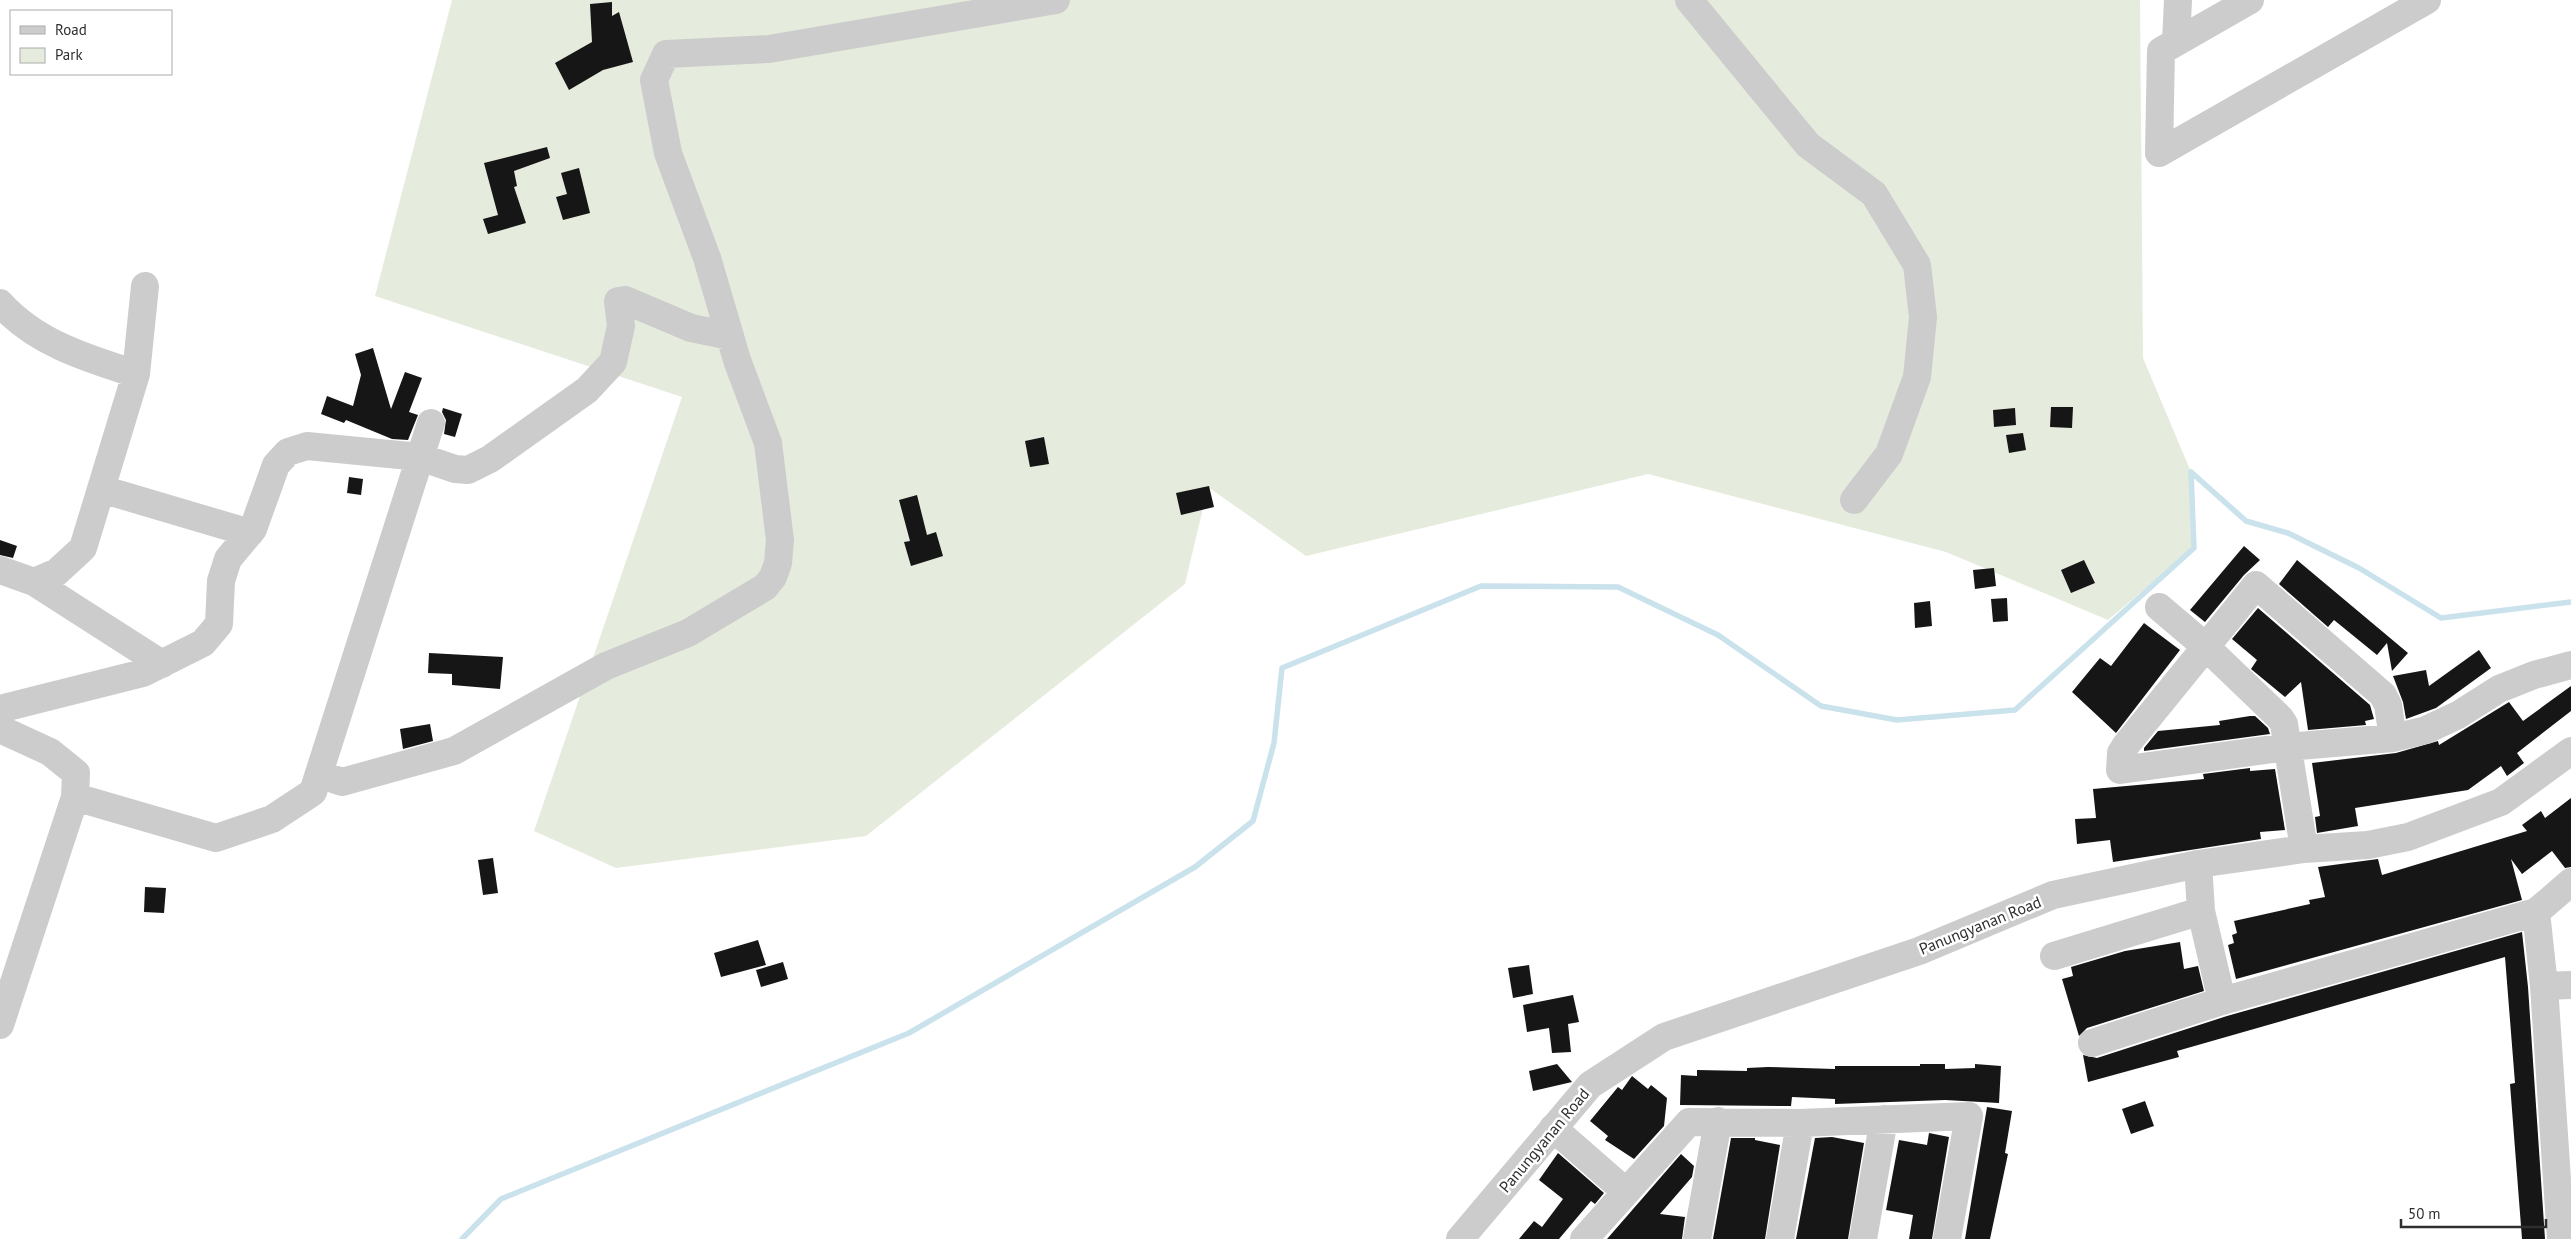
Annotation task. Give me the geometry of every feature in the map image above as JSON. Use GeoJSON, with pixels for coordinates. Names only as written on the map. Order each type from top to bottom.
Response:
{"type":"FeatureCollection","features":[{"type":"Feature","properties":{"kind":"street"},"geometry":{"type":"LineString","coordinates":[[319,774],[342,782],[454,752],[606,666],[688,633],[765,587],[773,577],[778,563],[780,540],[768,444],[730,336],[707,258],[668,153],[654,80],[666,54],[769,49],[1056,0]]}},
{"type":"Feature","properties":{"kind":"street"},"geometry":{"type":"LineString","coordinates":[[1689,0],[1808,145],[1874,194],[1917,266],[1923,317],[1917,377],[1889,454],[1854,500]]}},
{"type":"Feature","properties":{"kind":"street"},"geometry":{"type":"LineString","coordinates":[[2176,42],[2178,0]]}},
{"type":"Feature","properties":{"kind":"street"},"geometry":{"type":"LineString","coordinates":[[2250,0],[2160,51],[2159,152],[2427,0]]}},
{"type":"Feature","properties":{"kind":"street"},"geometry":{"type":"LineString","coordinates":[[34,582],[57,572],[83,548],[136,374],[145,286]]}},
{"type":"Feature","properties":{"kind":"street"},"geometry":{"type":"LineString","coordinates":[[0,709],[143,673],[203,644],[219,624],[221,581],[228,559],[250,533],[276,465],[288,452],[307,446],[420,457],[454,469],[468,470],[490,459],[587,390],[613,362],[621,326],[617,304],[622,299],[691,328],[730,336]]}},
{"type":"Feature","properties":{"kind":"street"},"geometry":{"type":"LineString","coordinates":[[0,303],[40,338],[88,359],[136,374]]}},
{"type":"Feature","properties":{"kind":"street"},"geometry":{"type":"LineString","coordinates":[[74,797],[216,838],[272,819],[313,792],[431,423]]}},
{"type":"Feature","properties":{"kind":"street"},"geometry":{"type":"LineString","coordinates":[[101,490],[250,533]]}},
{"type":"Feature","properties":{"kind":"street"},"geometry":{"type":"LineString","coordinates":[[0,570],[34,582],[162,664]]}},
{"type":"Feature","properties":{"kind":"street"},"geometry":{"type":"LineString","coordinates":[[2393,738],[2388,705],[2383,695],[2256,585],[2126,745],[2121,754],[2120,770],[2287,746],[2393,738],[2426,730],[2458,715],[2499,689],[2534,675],[2571,666]]}},
{"type":"Feature","properties":{"kind":"street"},"geometry":{"type":"LineString","coordinates":[[2159,607],[2205,646],[2284,724],[2304,849]]}},
{"type":"Feature","properties":{"kind":"street"},"geometry":{"type":"LineString","coordinates":[[0,729],[50,752],[76,773],[74,797],[1,1016]]}},
{"type":"Feature","properties":{"kind":"street","name":"Panungyanan Road"},"geometry":{"type":"LineString","coordinates":[[1460,1239],[1590,1085],[1664,1038],[1919,951],[2052,895],[2198,864],[2304,849],[2368,845],[2408,837],[2501,802],[2567,760]]}},
{"type":"Feature","properties":{"kind":"street"},"geometry":{"type":"LineString","coordinates":[[2198,864],[2201,911],[2222,1001]]}},
{"type":"Feature","properties":{"kind":"street"},"geometry":{"type":"LineString","coordinates":[[2092,1043],[2222,1001],[2536,912],[2571,882]]}},
{"type":"Feature","properties":{"kind":"street"},"geometry":{"type":"LineString","coordinates":[[2054,956],[2201,911]]}},
{"type":"Feature","properties":{"kind":"street"},"geometry":{"type":"LineString","coordinates":[[2536,912],[2544,986],[2560,1063],[2563,1140],[2561,1239]]}},
{"type":"Feature","properties":{"kind":"street"},"geometry":{"type":"LineString","coordinates":[[2544,986],[2571,985]]}},
{"type":"Feature","properties":{"kind":"street"},"geometry":{"type":"LineString","coordinates":[[1584,1239],[1625,1191],[1689,1122],[1800,1123],[1970,1116],[1947,1239]]}},
{"type":"Feature","properties":{"kind":"street"},"geometry":{"type":"LineString","coordinates":[[1863,1239],[1884,1120]]}},
{"type":"Feature","properties":{"kind":"street"},"geometry":{"type":"LineString","coordinates":[[1697,1239],[1718,1121]]}},
{"type":"Feature","properties":{"kind":"street"},"geometry":{"type":"LineString","coordinates":[[1780,1239],[1800,1123]]}},
{"type":"Feature","properties":{"kind":"street"},"geometry":{"type":"LineString","coordinates":[[1553,1128],[1625,1191]]}},
{"type":"Feature","properties":{"kind":"green space"},"geometry":{"type":"Polygon","coordinates":[[[452,0],[2140,0],[2143,358],[2191,472],[2194,548],[2108,620],[1946,552],[1648,474],[1306,556],[1208,487],[1185,584],[866,836],[616,868],[534,831],[682,397],[375,296],[452,0]]]}},
{"type":"Feature","properties":{"kind":"building"},"geometry":{"type":"Polygon","coordinates":[[[612,2],[612,16],[619,12],[633,62],[603,70],[569,90],[555,63],[592,42],[590,4],[612,2]]]}},
{"type":"Feature","properties":{"kind":"building"},"geometry":{"type":"Polygon","coordinates":[[[547,147],[550,158],[514,171],[517,186],[514,187],[526,223],[488,234],[483,219],[498,215],[484,163],[547,147]]]}},
{"type":"Feature","properties":{"kind":"building"},"geometry":{"type":"Polygon","coordinates":[[[579,168],[590,213],[563,220],[556,197],[567,194],[561,173],[579,168]]]}},
{"type":"Feature","properties":{"kind":"building"},"geometry":{"type":"Polygon","coordinates":[[[373,348],[391,409],[405,372],[422,378],[409,412],[418,415],[408,440],[392,439],[346,420],[344,423],[321,414],[327,396],[353,406],[361,375],[355,354],[373,348]]]}},
{"type":"Feature","properties":{"kind":"building"},"geometry":{"type":"Polygon","coordinates":[[[2051,407],[2073,407],[2072,428],[2050,427],[2051,407]]]}},
{"type":"Feature","properties":{"kind":"building"},"geometry":{"type":"Polygon","coordinates":[[[443,408],[462,414],[455,437],[444,434],[446,420],[442,412],[443,408]]]}},
{"type":"Feature","properties":{"kind":"building"},"geometry":{"type":"Polygon","coordinates":[[[2015,408],[2016,425],[1994,427],[1993,410],[2015,408]]]}},
{"type":"Feature","properties":{"kind":"building"},"geometry":{"type":"Polygon","coordinates":[[[2023,433],[2026,450],[2009,453],[2006,435],[2023,433]]]}},
{"type":"Feature","properties":{"kind":"building"},"geometry":{"type":"Polygon","coordinates":[[[1044,437],[1049,464],[1030,467],[1025,441],[1044,437]]]}},
{"type":"Feature","properties":{"kind":"building"},"geometry":{"type":"Polygon","coordinates":[[[349,477],[363,479],[361,495],[347,493],[349,477]]]}},
{"type":"Feature","properties":{"kind":"building"},"geometry":{"type":"Polygon","coordinates":[[[1209,486],[1214,507],[1181,515],[1176,493],[1209,486]]]}},
{"type":"Feature","properties":{"kind":"building"},"geometry":{"type":"Polygon","coordinates":[[[917,495],[927,535],[936,532],[943,556],[911,566],[904,542],[910,541],[899,500],[917,495]]]}},
{"type":"Feature","properties":{"kind":"building"},"geometry":{"type":"Polygon","coordinates":[[[0,540],[17,546],[13,558],[0,555],[0,540]]]}},
{"type":"Feature","properties":{"kind":"building"},"geometry":{"type":"Polygon","coordinates":[[[2244,546],[2260,560],[2244,575],[2205,622],[2190,610],[2244,546]]]}},
{"type":"Feature","properties":{"kind":"building"},"geometry":{"type":"Polygon","coordinates":[[[2084,560],[2095,583],[2071,593],[2061,570],[2084,560]]]}},
{"type":"Feature","properties":{"kind":"building"},"geometry":{"type":"Polygon","coordinates":[[[2297,560],[2408,653],[2392,671],[2387,643],[2377,655],[2334,620],[2328,627],[2279,584],[2297,560]]]}},
{"type":"Feature","properties":{"kind":"building"},"geometry":{"type":"Polygon","coordinates":[[[1994,568],[1996,586],[1975,589],[1973,570],[1994,568]]]}},
{"type":"Feature","properties":{"kind":"building"},"geometry":{"type":"Polygon","coordinates":[[[2007,598],[2008,621],[1993,622],[1991,599],[2007,598]]]}},
{"type":"Feature","properties":{"kind":"building"},"geometry":{"type":"Polygon","coordinates":[[[1930,601],[1932,626],[1915,628],[1914,603],[1930,601]]]}},
{"type":"Feature","properties":{"kind":"building"},"geometry":{"type":"Polygon","coordinates":[[[2258,608],[2370,705],[2374,719],[2365,721],[2366,725],[2308,730],[2301,682],[2285,697],[2251,669],[2257,660],[2232,639],[2258,608]]]}},
{"type":"Feature","properties":{"kind":"building"},"geometry":{"type":"Polygon","coordinates":[[[2144,623],[2180,650],[2116,733],[2072,692],[2100,658],[2111,666],[2144,623]]]}},
{"type":"Feature","properties":{"kind":"building"},"geometry":{"type":"Polygon","coordinates":[[[2479,650],[2491,668],[2436,708],[2406,719],[2403,702],[2393,676],[2426,670],[2429,686],[2479,650]]]}},
{"type":"Feature","properties":{"kind":"building"},"geometry":{"type":"Polygon","coordinates":[[[429,653],[503,657],[500,689],[452,685],[452,674],[428,673],[429,653]]]}},
{"type":"Feature","properties":{"kind":"building"},"geometry":{"type":"Polygon","coordinates":[[[2571,686],[2571,711],[2517,753],[2524,763],[2507,776],[2501,766],[2468,790],[2355,808],[2358,826],[2317,833],[2315,817],[2320,816],[2312,763],[2396,753],[2438,741],[2439,745],[2509,702],[2523,721],[2571,686]]]}},
{"type":"Feature","properties":{"kind":"building"},"geometry":{"type":"Polygon","coordinates":[[[2255,716],[2268,728],[2270,734],[2144,751],[2144,748],[2158,731],[2220,725],[2219,721],[2255,716]]]}},
{"type":"Feature","properties":{"kind":"building"},"geometry":{"type":"Polygon","coordinates":[[[430,724],[433,741],[403,749],[400,729],[430,724]]]}},
{"type":"Feature","properties":{"kind":"building"},"geometry":{"type":"Polygon","coordinates":[[[2250,768],[2250,771],[2275,769],[2285,830],[2260,832],[2261,839],[2113,862],[2110,840],[2077,844],[2075,819],[2096,818],[2093,789],[2204,779],[2203,774],[2250,768]]]}},
{"type":"Feature","properties":{"kind":"building"},"geometry":{"type":"Polygon","coordinates":[[[2571,798],[2571,867],[2565,868],[2552,851],[2522,874],[2511,859],[2522,900],[2236,979],[2228,945],[2234,943],[2232,935],[2237,933],[2234,921],[2310,904],[2309,900],[2325,897],[2318,867],[2378,859],[2382,875],[2527,831],[2522,825],[2541,811],[2545,818],[2571,798]]]}},
{"type":"Feature","properties":{"kind":"building"},"geometry":{"type":"Polygon","coordinates":[[[493,858],[498,893],[483,895],[478,860],[493,858]]]}},
{"type":"Feature","properties":{"kind":"building"},"geometry":{"type":"Polygon","coordinates":[[[145,887],[166,888],[164,913],[144,912],[145,887]]]}},
{"type":"Feature","properties":{"kind":"building"},"geometry":{"type":"Polygon","coordinates":[[[2522,932],[2528,987],[2545,1239],[2522,1239],[2510,1084],[2515,1083],[2505,957],[2177,1051],[2179,1057],[2088,1082],[2083,1055],[2097,1058],[2227,1016],[2522,932]]]}},
{"type":"Feature","properties":{"kind":"building"},"geometry":{"type":"Polygon","coordinates":[[[758,940],[766,965],[721,977],[714,953],[758,940]]]}},
{"type":"Feature","properties":{"kind":"building"},"geometry":{"type":"Polygon","coordinates":[[[2180,942],[2184,969],[2198,966],[2204,991],[2087,1028],[2079,1036],[2062,979],[2073,976],[2071,967],[2125,951],[2180,942]]]}},
{"type":"Feature","properties":{"kind":"building"},"geometry":{"type":"Polygon","coordinates":[[[783,962],[788,979],[761,987],[756,970],[783,962]]]}},
{"type":"Feature","properties":{"kind":"building"},"geometry":{"type":"Polygon","coordinates":[[[1529,965],[1533,994],[1513,998],[1508,968],[1529,965]]]}},
{"type":"Feature","properties":{"kind":"building"},"geometry":{"type":"Polygon","coordinates":[[[1573,995],[1579,1022],[1568,1024],[1571,1052],[1552,1053],[1549,1028],[1527,1032],[1523,1005],[1573,995]]]}},
{"type":"Feature","properties":{"kind":"building"},"geometry":{"type":"Polygon","coordinates":[[[1557,1064],[1572,1082],[1533,1091],[1529,1071],[1557,1064]]]}},
{"type":"Feature","properties":{"kind":"building"},"geometry":{"type":"Polygon","coordinates":[[[1920,1064],[1945,1064],[1945,1069],[1975,1068],[1975,1064],[2001,1066],[1999,1103],[1945,1100],[1835,1104],[1835,1099],[1792,1097],[1791,1106],[1680,1105],[1681,1075],[1697,1076],[1697,1070],[1747,1071],[1747,1068],[1768,1067],[1835,1069],[1835,1066],[1920,1066],[1920,1064]]]}},
{"type":"Feature","properties":{"kind":"building"},"geometry":{"type":"Polygon","coordinates":[[[1632,1076],[1648,1089],[1651,1085],[1667,1098],[1664,1126],[1634,1159],[1605,1140],[1608,1136],[1590,1121],[1618,1087],[1622,1090],[1632,1076]]]}},
{"type":"Feature","properties":{"kind":"building"},"geometry":{"type":"Polygon","coordinates":[[[2145,1101],[2154,1126],[2131,1134],[2122,1109],[2145,1101]]]}},
{"type":"Feature","properties":{"kind":"building"},"geometry":{"type":"Polygon","coordinates":[[[1987,1107],[2012,1111],[2005,1153],[2008,1154],[1990,1239],[1965,1239],[1987,1107]]]}},
{"type":"Feature","properties":{"kind":"building"},"geometry":{"type":"Polygon","coordinates":[[[1929,1133],[1949,1137],[1932,1239],[1909,1239],[1913,1215],[1886,1210],[1899,1140],[1927,1145],[1929,1133]]]}},
{"type":"Feature","properties":{"kind":"building"},"geometry":{"type":"Polygon","coordinates":[[[1832,1137],[1864,1143],[1848,1239],[1796,1239],[1815,1138],[1832,1137]]]}},
{"type":"Feature","properties":{"kind":"building"},"geometry":{"type":"Polygon","coordinates":[[[1731,1138],[1755,1138],[1755,1140],[1780,1145],[1765,1239],[1713,1239],[1731,1138]]]}},
{"type":"Feature","properties":{"kind":"building"},"geometry":{"type":"Polygon","coordinates":[[[1558,1153],[1604,1193],[1595,1204],[1591,1201],[1559,1239],[1519,1239],[1534,1221],[1542,1227],[1563,1199],[1539,1180],[1558,1153]]]}},
{"type":"Feature","properties":{"kind":"building"},"geometry":{"type":"Polygon","coordinates":[[[1681,1154],[1694,1166],[1692,1177],[1660,1214],[1685,1217],[1682,1239],[1607,1239],[1681,1154]]]}},
{"type":"Feature","properties":{"kind":"waterway"},"geometry":{"type":"LineString","coordinates":[[2191,472],[2246,521],[2288,533],[2359,568],[2441,618],[2571,602]]}},
{"type":"Feature","properties":{"kind":"waterway"},"geometry":{"type":"LineString","coordinates":[[462,1239],[501,1199],[909,1033],[1195,867],[1253,821],[1274,743],[1282,668],[1481,586],[1618,587],[1718,635],[1821,706],[1897,720],[2015,710],[2194,548],[2191,472]]}}]}
